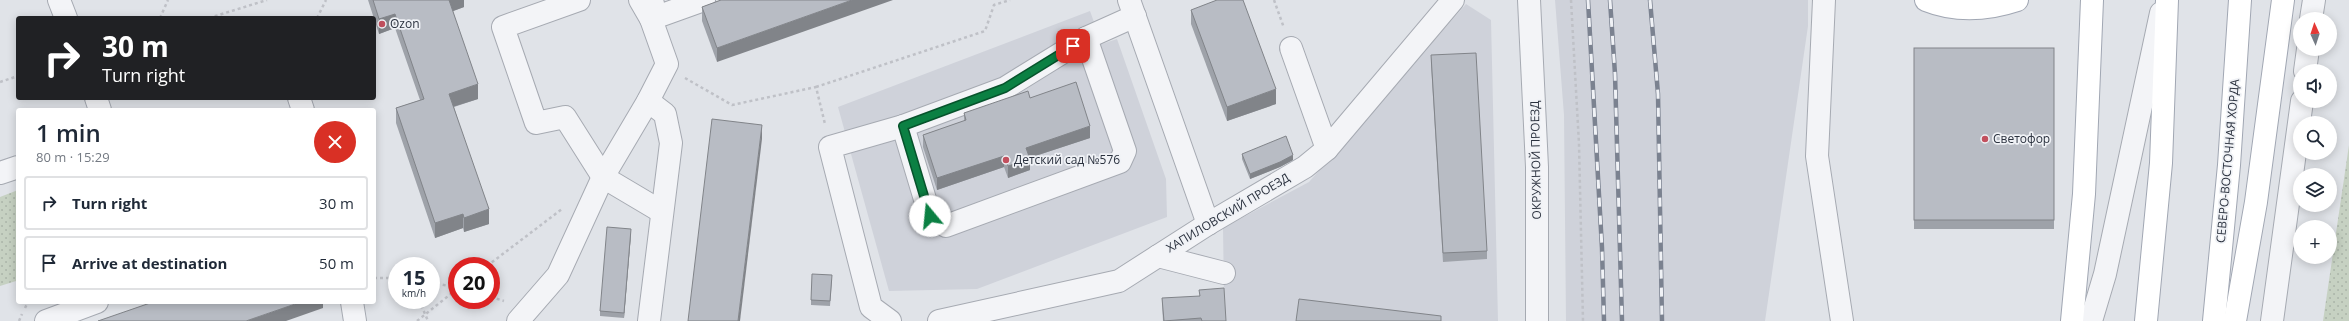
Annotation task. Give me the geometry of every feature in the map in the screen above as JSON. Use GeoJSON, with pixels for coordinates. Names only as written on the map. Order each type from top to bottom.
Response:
{"type":"FeatureCollection","features":[{"type":"Feature","properties":{"kind":"main road"},"geometry":{"type":"LineString","coordinates":[[1926,0],[1956,8],[1979,8],[2001,5],[2017,0]]}},
{"type":"Feature","properties":{"kind":"main road"},"geometry":{"type":"LineString","coordinates":[[2072,321],[2084,194],[2092,0]]}},
{"type":"Feature","properties":{"kind":"main road"},"geometry":{"type":"LineString","coordinates":[[2146,321],[2161,163],[2167,0]]}},
{"type":"Feature","properties":{"kind":"main road","name":"СЕВЕРО-ВОСТОЧНАЯ ХОРДА"},"geometry":{"type":"LineString","coordinates":[[2214,321],[2229,165],[2240,0]]}},
{"type":"Feature","properties":{"kind":"main road"},"geometry":{"type":"LineString","coordinates":[[2235,321],[2256,202],[2283,0]]}},
{"type":"Feature","properties":{"kind":"street"},"geometry":{"type":"LineString","coordinates":[[59,0],[65,16]]}},
{"type":"Feature","properties":{"kind":"street"},"geometry":{"type":"LineString","coordinates":[[579,0],[503,27],[536,123],[565,117],[603,177],[662,212]]}},
{"type":"Feature","properties":{"kind":"street"},"geometry":{"type":"LineString","coordinates":[[514,311],[558,275],[603,177],[648,101],[667,64],[652,9],[640,0]]}},
{"type":"Feature","properties":{"kind":"street"},"geometry":{"type":"LineString","coordinates":[[652,9],[704,0]]}},
{"type":"Feature","properties":{"kind":"street","name":"ХАПИЛОВСКИЙ ПРОЕЗД"},"geometry":{"type":"LineString","coordinates":[[939,321],[1119,281],[1208,224],[1305,167],[1327,149],[1453,0]]}},
{"type":"Feature","properties":{"kind":"street","name":"ОКРУЖНОЙ ПРОЕЗД"},"geometry":{"type":"LineString","coordinates":[[1528,0],[1537,167],[1537,321]]}},
{"type":"Feature","properties":{"kind":"street"},"geometry":{"type":"LineString","coordinates":[[1824,0],[1817,156],[1842,321]]}},
{"type":"Feature","properties":{"kind":"street"},"geometry":{"type":"LineString","coordinates":[[2091,321],[2105,274],[2163,0]]}},
{"type":"Feature","properties":{"kind":"street"},"geometry":{"type":"LineString","coordinates":[[2312,12],[2314,0]]}},
{"type":"Feature","properties":{"kind":"street"},"geometry":{"type":"LineString","coordinates":[[890,321],[870,307],[830,147],[903,126],[1005,88],[1132,8],[1208,224]]}},
{"type":"Feature","properties":{"kind":"street"},"geometry":{"type":"LineString","coordinates":[[903,126],[930,216],[946,226],[1120,162],[1125,151],[1086,38]]}},
{"type":"Feature","properties":{"kind":"street"},"geometry":{"type":"LineString","coordinates":[[1291,48],[1327,149]]}},
{"type":"Feature","properties":{"kind":"street"},"geometry":{"type":"LineString","coordinates":[[648,101],[665,114],[671,143],[649,321]]}},
{"type":"Feature","properties":{"kind":"street"},"geometry":{"type":"LineString","coordinates":[[2272,321],[2301,108]]}},
{"type":"Feature","properties":{"kind":"street"},"geometry":{"type":"LineString","coordinates":[[0,173],[16,168]]}},
{"type":"Feature","properties":{"kind":"street"},"geometry":{"type":"LineString","coordinates":[[1158,256],[1224,273]]}},
{"type":"Feature","properties":{"kind":"street"},"geometry":{"type":"LineString","coordinates":[[46,321],[92,304]]}},
{"type":"Feature","properties":{"kind":"street"},"geometry":{"type":"LineString","coordinates":[[352,304],[355,321]]}},
{"type":"Feature","properties":{"kind":"path"},"geometry":{"type":"LineString","coordinates":[[161,16],[168,0]]}},
{"type":"Feature","properties":{"kind":"path"},"geometry":{"type":"LineString","coordinates":[[215,16],[267,0]]}},
{"type":"Feature","properties":{"kind":"path"},"geometry":{"type":"LineString","coordinates":[[318,16],[326,0]]}},
{"type":"Feature","properties":{"kind":"path"},"geometry":{"type":"LineString","coordinates":[[667,64],[692,83],[732,105],[816,86],[985,31],[994,5],[1010,0]]}},
{"type":"Feature","properties":{"kind":"path"},"geometry":{"type":"LineString","coordinates":[[1274,0],[1291,48]]}},
{"type":"Feature","properties":{"kind":"path"},"geometry":{"type":"LineString","coordinates":[[1571,0],[1579,144],[1583,321]]}},
{"type":"Feature","properties":{"kind":"path"},"geometry":{"type":"LineString","coordinates":[[0,82],[16,77]]}},
{"type":"Feature","properties":{"kind":"path"},"geometry":{"type":"LineString","coordinates":[[816,86],[830,147]]}},
{"type":"Feature","properties":{"kind":"path"},"geometry":{"type":"LineString","coordinates":[[499,257],[567,205]]}},
{"type":"Feature","properties":{"kind":"path"},"geometry":{"type":"LineString","coordinates":[[376,278],[388,278]]}},
{"type":"Feature","properties":{"kind":"path"},"geometry":{"type":"LineString","coordinates":[[417,321],[448,297]]}},
{"type":"Feature","properties":{"kind":"path"},"geometry":{"type":"LineString","coordinates":[[500,302],[514,311]]}},
{"type":"Feature","properties":{"kind":"path"},"geometry":{"type":"LineString","coordinates":[[423,309],[428,321]]}},
{"type":"Feature","properties":{"kind":"shaded area"},"geometry":{"type":"Polygon","coordinates":[[[1555,0],[1808,0],[1808,26],[1765,321],[1566,321],[1564,115],[1555,0]]]}},
{"type":"Feature","properties":{"kind":"shaded area"},"geometry":{"type":"Polygon","coordinates":[[[1466,4],[1491,20],[1498,321],[1163,321],[1162,303],[1199,301],[1199,295],[1224,293],[1223,228],[1309,182],[1466,4]]]}},
{"type":"Feature","properties":{"kind":"shaded area","name":"Детский сад №576"},"geometry":{"type":"Polygon","coordinates":[[[1090,11],[1102,44],[1117,39],[1166,179],[1167,217],[977,289],[889,291],[838,107],[1090,11]]]}},
{"type":"Feature","properties":{"kind":"green space"},"geometry":{"type":"Polygon","coordinates":[[[2349,145],[2349,321],[2323,321],[2331,264],[2337,264],[2337,226],[2349,145]]]}},
{"type":"Feature","properties":{"kind":"green space"},"geometry":{"type":"Polygon","coordinates":[[[16,191],[16,281],[0,286],[0,197],[16,191]]]}},
{"type":"Feature","properties":{"kind":"building"},"geometry":{"type":"Polygon","coordinates":[[[373,0],[449,0],[478,84],[449,94],[489,209],[464,218],[463,214],[435,223],[396,108],[424,99],[395,14],[379,19],[373,0]]]}},
{"type":"Feature","properties":{"kind":"building"},"geometry":{"type":"Polygon","coordinates":[[[721,0],[852,0],[717,48],[702,7],[721,0]]]}},
{"type":"Feature","properties":{"kind":"building"},"geometry":{"type":"Polygon","coordinates":[[[1217,0],[1243,0],[1276,89],[1227,107],[1191,10],[1217,0]]]}},
{"type":"Feature","properties":{"kind":"building"},"geometry":{"type":"Polygon","coordinates":[[[1914,48],[2054,48],[2054,220],[1914,220],[1914,48]]]}},
{"type":"Feature","properties":{"kind":"building"},"geometry":{"type":"Polygon","coordinates":[[[1476,53],[1487,251],[1443,253],[1431,55],[1476,53]]]}},
{"type":"Feature","properties":{"kind":"building"},"geometry":{"type":"Polygon","coordinates":[[[1076,82],[1090,126],[1026,148],[1030,159],[1008,166],[1004,156],[937,178],[923,135],[966,120],[964,113],[1028,91],[1030,98],[1076,82]]]}},
{"type":"Feature","properties":{"kind":"building"},"geometry":{"type":"Polygon","coordinates":[[[712,119],[762,125],[738,321],[688,321],[712,119]]]}},
{"type":"Feature","properties":{"kind":"building"},"geometry":{"type":"Polygon","coordinates":[[[1286,136],[1293,155],[1250,174],[1242,154],[1286,136]]]}},
{"type":"Feature","properties":{"kind":"building"},"geometry":{"type":"Polygon","coordinates":[[[607,227],[631,229],[624,313],[600,311],[607,227]]]}},
{"type":"Feature","properties":{"kind":"building"},"geometry":{"type":"Polygon","coordinates":[[[812,274],[832,275],[830,301],[811,300],[812,274]]]}},
{"type":"Feature","properties":{"kind":"building"},"geometry":{"type":"Polygon","coordinates":[[[1224,288],[1226,321],[1202,321],[1201,318],[1164,321],[1162,298],[1200,296],[1199,290],[1224,288]]]}},
{"type":"Feature","properties":{"kind":"building"},"geometry":{"type":"Polygon","coordinates":[[[1299,299],[1441,316],[1441,321],[1296,321],[1299,299]]]}},
{"type":"Feature","properties":{"kind":"building"},"geometry":{"type":"Polygon","coordinates":[[[147,304],[295,304],[246,321],[98,321],[147,304]]]}},
{"type":"Feature","properties":{"kind":"railway"},"geometry":{"type":"LineString","coordinates":[[1588,0],[1602,248],[1604,321]]}},
{"type":"Feature","properties":{"kind":"railway"},"geometry":{"type":"LineString","coordinates":[[1610,0],[1615,74],[1622,321]]}},
{"type":"Feature","properties":{"kind":"railway"},"geometry":{"type":"LineString","coordinates":[[1650,0],[1658,94],[1662,321]]}},
{"type":"Feature","properties":{"kind":"place","name":"Ozon"},"geometry":{"type":"Point","coordinates":[382,24]}},
{"type":"Feature","properties":{"kind":"place","name":"Светофор"},"geometry":{"type":"Point","coordinates":[1985,139]}},
{"type":"Feature","properties":{"kind":"place","name":"Детский сад №576"},"geometry":{"type":"Point","coordinates":[1006,160]}},
{"type":"Feature","properties":{"kind":"route"},"geometry":{"type":"LineString","coordinates":[[930,216],[903,126],[1005,88],[1073,46]]}}]}
